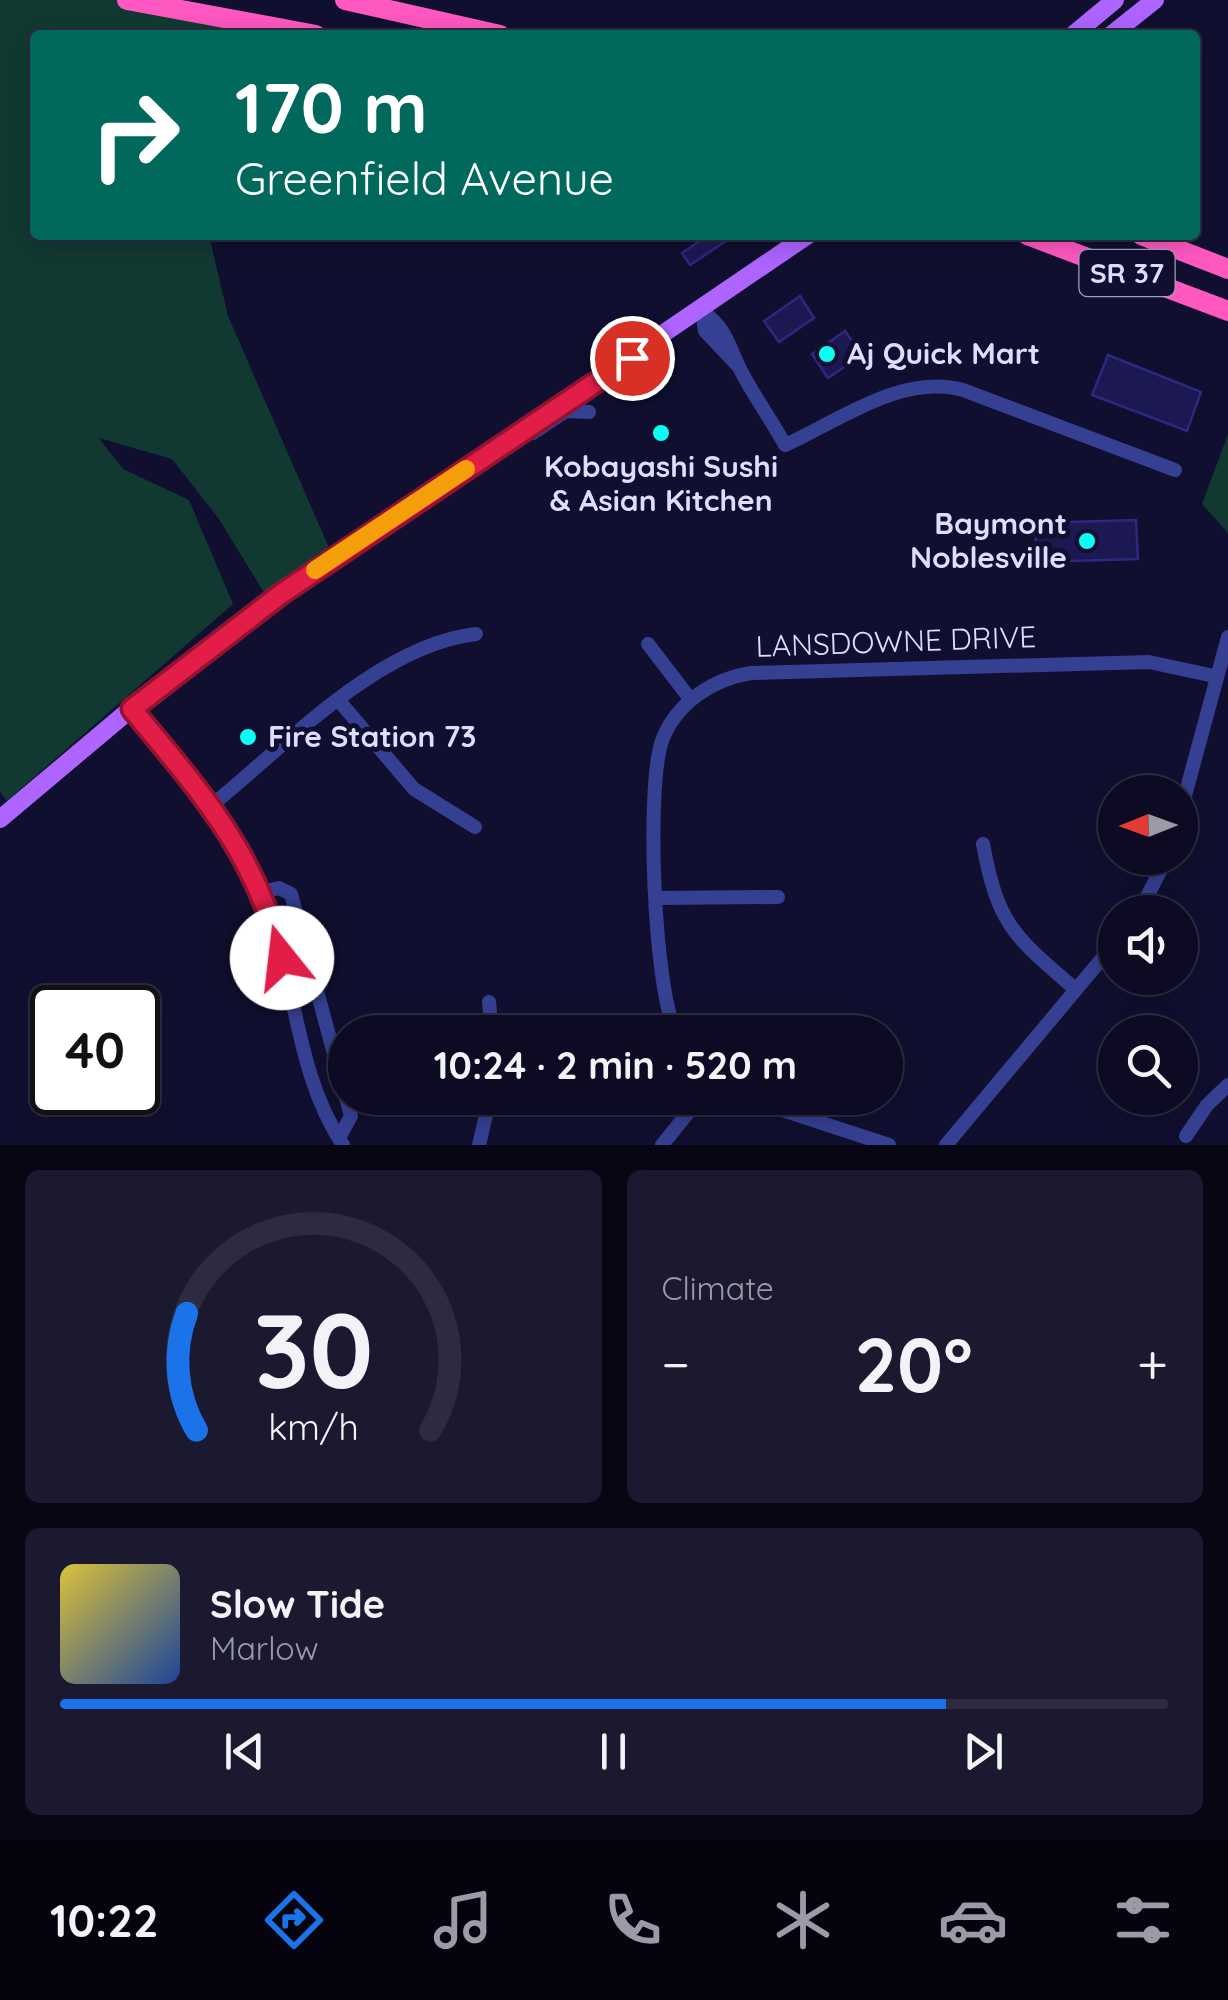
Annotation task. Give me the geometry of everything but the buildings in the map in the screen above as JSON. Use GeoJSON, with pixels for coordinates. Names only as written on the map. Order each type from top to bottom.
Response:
{"type":"FeatureCollection","features":[{"type":"Feature","properties":{"kind":"highway"},"geometry":{"type":"LineString","coordinates":[[127,0],[289,30]]}},
{"type":"Feature","properties":{"kind":"highway"},"geometry":{"type":"LineString","coordinates":[[345,0],[478,30]]}},
{"type":"Feature","properties":{"kind":"highway","name":"SR 37"},"geometry":{"type":"LineString","coordinates":[[1039,240],[1228,311]]}},
{"type":"Feature","properties":{"kind":"highway","name":"SR 37"},"geometry":{"type":"LineString","coordinates":[[1153,240],[1228,269]]}},
{"type":"Feature","properties":{"kind":"highway"},"geometry":{"type":"LineString","coordinates":[[1180,240],[1228,259]]}},
{"type":"Feature","properties":{"kind":"main road"},"geometry":{"type":"LineString","coordinates":[[1079,30],[1116,0]]}},
{"type":"Feature","properties":{"kind":"main road"},"geometry":{"type":"LineString","coordinates":[[1118,30],[1155,0]]}},
{"type":"Feature","properties":{"kind":"main road"},"geometry":{"type":"LineString","coordinates":[[0,819],[132,709],[281,594],[801,240]]}},
{"type":"Feature","properties":{"kind":"street"},"geometry":{"type":"LineString","coordinates":[[702,310],[719,323],[732,342],[738,367],[785,444],[900,392],[941,386],[964,390],[1175,470]]}},
{"type":"Feature","properties":{"kind":"street"},"geometry":{"type":"LineString","coordinates":[[454,477],[496,457],[566,411],[588,412]]}},
{"type":"Feature","properties":{"kind":"street"},"geometry":{"type":"LineString","coordinates":[[212,806],[340,702],[414,649],[440,639],[476,634]]}},
{"type":"Feature","properties":{"kind":"street"},"geometry":{"type":"LineString","coordinates":[[1190,775],[1214,676],[1228,637]]}},
{"type":"Feature","properties":{"kind":"street"},"geometry":{"type":"LineString","coordinates":[[648,644],[691,700],[670,725],[658,760],[660,976],[671,1015]]}},
{"type":"Feature","properties":{"kind":"street","name":"LANSDOWNE DRIVE"},"geometry":{"type":"LineString","coordinates":[[691,700],[712,684],[751,673],[1150,662],[1214,676]]}},
{"type":"Feature","properties":{"kind":"street"},"geometry":{"type":"LineString","coordinates":[[340,702],[414,789],[475,827]]}},
{"type":"Feature","properties":{"kind":"street"},"geometry":{"type":"LineString","coordinates":[[132,709],[212,806],[245,855],[262,892],[311,1076],[341,1142]]}},
{"type":"Feature","properties":{"kind":"street"},"geometry":{"type":"LineString","coordinates":[[983,844],[993,894],[1012,932],[1076,990]]}},
{"type":"Feature","properties":{"kind":"street"},"geometry":{"type":"LineString","coordinates":[[262,892],[279,888],[291,894],[328,1030]]}},
{"type":"Feature","properties":{"kind":"street"},"geometry":{"type":"LineString","coordinates":[[658,898],[778,897]]}},
{"type":"Feature","properties":{"kind":"street"},"geometry":{"type":"LineString","coordinates":[[946,1145],[1098,963]]}},
{"type":"Feature","properties":{"kind":"street"},"geometry":{"type":"LineString","coordinates":[[489,1002],[490,1015]]}},
{"type":"Feature","properties":{"kind":"street"},"geometry":{"type":"LineString","coordinates":[[1186,1136],[1207,1105],[1228,1086]]}},
{"type":"Feature","properties":{"kind":"street"},"geometry":{"type":"LineString","coordinates":[[341,1142],[352,1115]]}},
{"type":"Feature","properties":{"kind":"street"},"geometry":{"type":"LineString","coordinates":[[479,1145],[486,1115]]}},
{"type":"Feature","properties":{"kind":"street"},"geometry":{"type":"LineString","coordinates":[[662,1145],[686,1115]]}},
{"type":"Feature","properties":{"kind":"street"},"geometry":{"type":"LineString","coordinates":[[798,1115],[889,1145]]}},
{"type":"Feature","properties":{"kind":"green space"},"geometry":{"type":"Polygon","coordinates":[[[0,0],[123,0],[288,30],[30,30],[30,240],[210,240],[228,316],[330,550],[266,596],[219,519],[172,459],[99,438],[123,469],[189,500],[233,604],[7,801],[0,792],[0,0]]]}},
{"type":"Feature","properties":{"kind":"green space"},"geometry":{"type":"Polygon","coordinates":[[[1228,434],[1228,533],[1202,504],[1228,434]]]}},
{"type":"Feature","properties":{"kind":"slow traffic"},"geometry":{"type":"LineString","coordinates":[[315,570],[466,469]]}},
{"type":"Feature","properties":{"kind":"place","name":"Aj Quick Mart"},"geometry":{"type":"Point","coordinates":[827,354]}},
{"type":"Feature","properties":{"kind":"place","name":"Kobayashi Sushi & Asian Kitchen"},"geometry":{"type":"Point","coordinates":[661,433]}},
{"type":"Feature","properties":{"kind":"place","name":"Baymont Noblesville"},"geometry":{"type":"Point","coordinates":[1087,541]}},
{"type":"Feature","properties":{"kind":"place","name":"Fire Station 73"},"geometry":{"type":"Point","coordinates":[248,737]}},
{"type":"Feature","properties":{"kind":"route"},"geometry":{"type":"LineString","coordinates":[[282,958],[268,909],[245,855],[212,806],[132,709],[205,650],[366,534],[632,358]]}}]}
